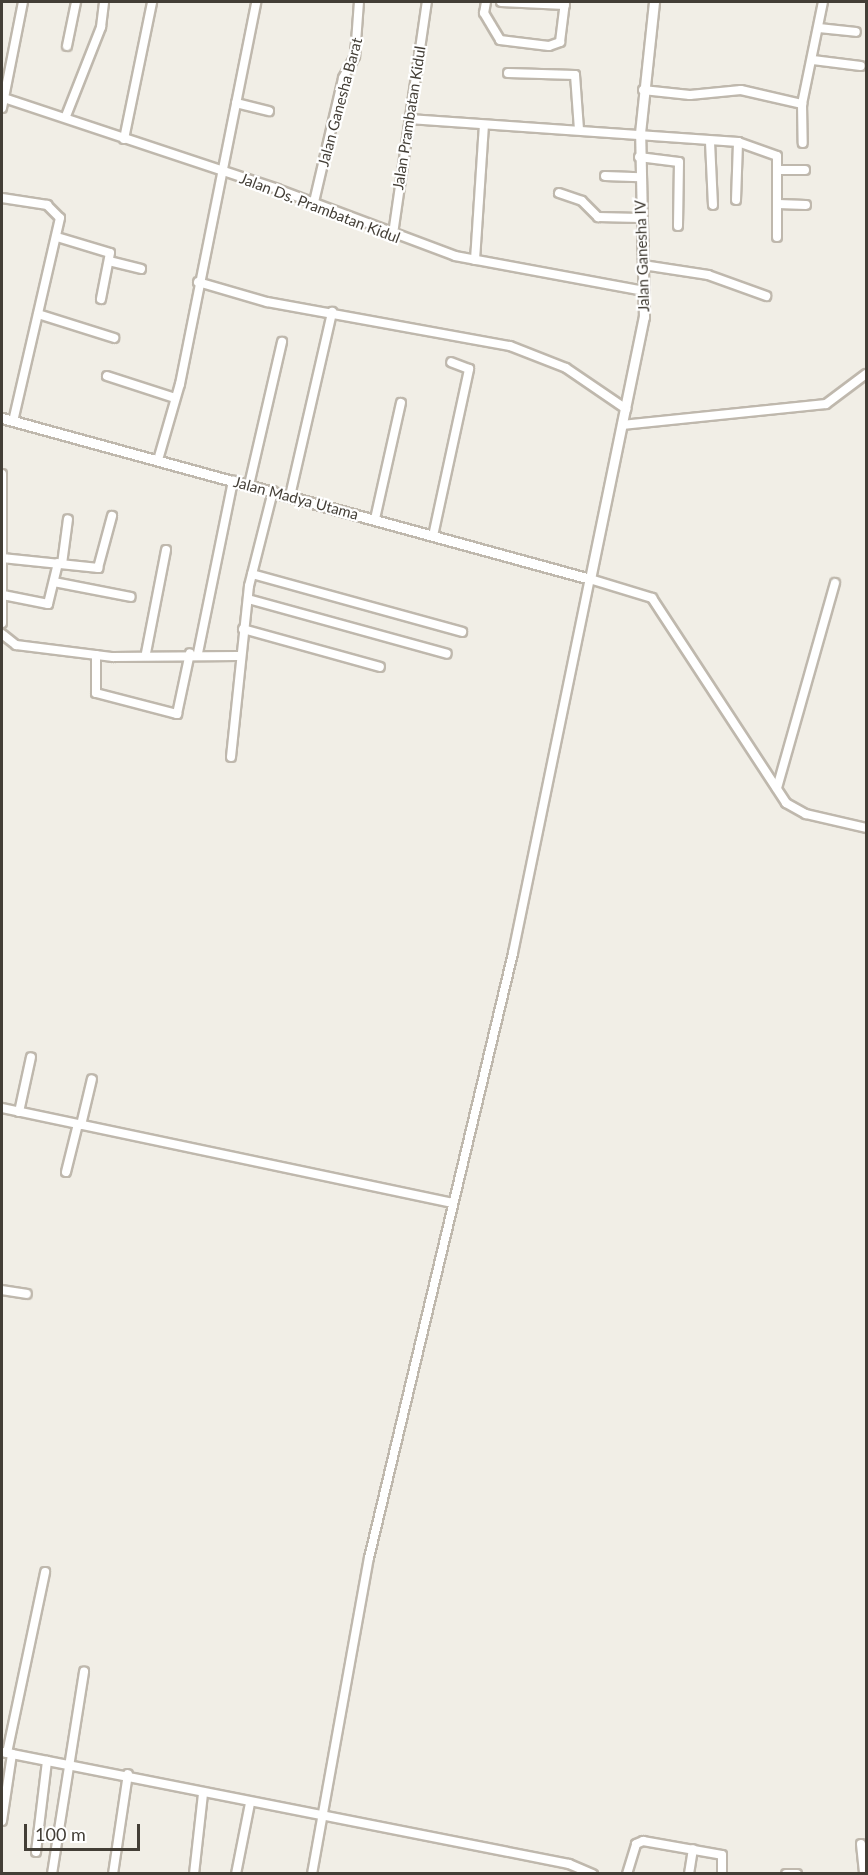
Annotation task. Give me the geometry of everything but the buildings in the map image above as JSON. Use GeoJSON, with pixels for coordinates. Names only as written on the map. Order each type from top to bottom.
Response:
{"type":"FeatureCollection","features":[{"type":"Feature","properties":{"kind":"street"},"geometry":{"type":"LineString","coordinates":[[2,103],[23,2]]}},
{"type":"Feature","properties":{"kind":"street"},"geometry":{"type":"LineString","coordinates":[[67,46],[76,2]]}},
{"type":"Feature","properties":{"kind":"street"},"geometry":{"type":"LineString","coordinates":[[66,116],[101,27],[104,2]]}},
{"type":"Feature","properties":{"kind":"street"},"geometry":{"type":"LineString","coordinates":[[124,138],[152,2]]}},
{"type":"Feature","properties":{"kind":"street"},"geometry":{"type":"LineString","coordinates":[[158,460],[175,398],[195,306],[219,169],[236,103],[256,2]]}},
{"type":"Feature","properties":{"kind":"street","name":"Jalan Ganesha Barat"},"geometry":{"type":"LineString","coordinates":[[314,202],[343,78],[355,56],[359,2]]}},
{"type":"Feature","properties":{"kind":"street","name":"Jalan Prambatan Kidul"},"geometry":{"type":"LineString","coordinates":[[393,234],[427,2]]}},
{"type":"Feature","properties":{"kind":"street"},"geometry":{"type":"LineString","coordinates":[[486,2],[484,13],[507,45],[560,42],[565,3],[501,2]]}},
{"type":"Feature","properties":{"kind":"street","name":"Jalan Ganesha IV"},"geometry":{"type":"LineString","coordinates":[[590,579],[644,317],[639,133],[654,2]]}},
{"type":"Feature","properties":{"kind":"street"},"geometry":{"type":"LineString","coordinates":[[803,143],[802,104],[813,60],[823,2]]}},
{"type":"Feature","properties":{"kind":"street"},"geometry":{"type":"LineString","coordinates":[[819,28],[856,32]]}},
{"type":"Feature","properties":{"kind":"street"},"geometry":{"type":"LineString","coordinates":[[813,60],[861,66]]}},
{"type":"Feature","properties":{"kind":"street"},"geometry":{"type":"LineString","coordinates":[[508,73],[575,75],[579,129]]}},
{"type":"Feature","properties":{"kind":"street"},"geometry":{"type":"LineString","coordinates":[[643,90],[690,95],[741,90],[802,104]]}},
{"type":"Feature","properties":{"kind":"street","name":"Jalan Ds. Prambatan Kidul"},"geometry":{"type":"LineString","coordinates":[[2,103],[66,116],[314,202],[393,234],[475,260],[644,291]]}},
{"type":"Feature","properties":{"kind":"street"},"geometry":{"type":"LineString","coordinates":[[236,103],[269,111]]}},
{"type":"Feature","properties":{"kind":"street"},"geometry":{"type":"LineString","coordinates":[[409,118],[484,125],[639,133],[710,142],[738,142],[775,155],[778,170],[777,237]]}},
{"type":"Feature","properties":{"kind":"street"},"geometry":{"type":"LineString","coordinates":[[475,260],[484,125]]}},
{"type":"Feature","properties":{"kind":"street"},"geometry":{"type":"LineString","coordinates":[[710,142],[713,205]]}},
{"type":"Feature","properties":{"kind":"street"},"geometry":{"type":"LineString","coordinates":[[736,200],[738,142]]}},
{"type":"Feature","properties":{"kind":"street"},"geometry":{"type":"LineString","coordinates":[[639,157],[679,162],[678,226]]}},
{"type":"Feature","properties":{"kind":"street"},"geometry":{"type":"LineString","coordinates":[[778,170],[805,170]]}},
{"type":"Feature","properties":{"kind":"street"},"geometry":{"type":"LineString","coordinates":[[605,176],[640,177]]}},
{"type":"Feature","properties":{"kind":"street"},"geometry":{"type":"LineString","coordinates":[[559,193],[580,199],[598,218],[640,218]]}},
{"type":"Feature","properties":{"kind":"street"},"geometry":{"type":"LineString","coordinates":[[2,198],[55,209],[60,218],[13,422]]}},
{"type":"Feature","properties":{"kind":"street"},"geometry":{"type":"LineString","coordinates":[[778,204],[806,205]]}},
{"type":"Feature","properties":{"kind":"street"},"geometry":{"type":"LineString","coordinates":[[57,237],[109,252],[101,299]]}},
{"type":"Feature","properties":{"kind":"street"},"geometry":{"type":"LineString","coordinates":[[109,261],[141,269]]}},
{"type":"Feature","properties":{"kind":"street"},"geometry":{"type":"LineString","coordinates":[[643,265],[708,275],[766,296]]}},
{"type":"Feature","properties":{"kind":"street"},"geometry":{"type":"LineString","coordinates":[[198,283],[331,318],[510,346],[566,368],[626,409]]}},
{"type":"Feature","properties":{"kind":"street"},"geometry":{"type":"LineString","coordinates":[[38,314],[114,338]]}},
{"type":"Feature","properties":{"kind":"street"},"geometry":{"type":"LineString","coordinates":[[290,496],[331,318]]}},
{"type":"Feature","properties":{"kind":"street"},"geometry":{"type":"LineString","coordinates":[[249,485],[282,342]]}},
{"type":"Feature","properties":{"kind":"street"},"geometry":{"type":"LineString","coordinates":[[433,536],[469,369],[451,362]]}},
{"type":"Feature","properties":{"kind":"street"},"geometry":{"type":"LineString","coordinates":[[622,425],[826,404],[867,374]]}},
{"type":"Feature","properties":{"kind":"street"},"geometry":{"type":"LineString","coordinates":[[107,376],[175,398]]}},
{"type":"Feature","properties":{"kind":"street"},"geometry":{"type":"LineString","coordinates":[[375,519],[400,403]]}},
{"type":"Feature","properties":{"kind":"street","name":"Jalan Madya Utama"},"geometry":{"type":"LineString","coordinates":[[2,419],[590,579]]}},
{"type":"Feature","properties":{"kind":"street"},"geometry":{"type":"LineString","coordinates":[[2,474],[2,623]]}},
{"type":"Feature","properties":{"kind":"street"},"geometry":{"type":"LineString","coordinates":[[96,655],[96,693],[177,714],[194,653],[233,480]]}},
{"type":"Feature","properties":{"kind":"street"},"geometry":{"type":"LineString","coordinates":[[231,757],[243,677],[238,656],[252,574],[273,491]]}},
{"type":"Feature","properties":{"kind":"street"},"geometry":{"type":"LineString","coordinates":[[2,558],[98,568],[112,516]]}},
{"type":"Feature","properties":{"kind":"street"},"geometry":{"type":"LineString","coordinates":[[3,595],[48,604],[60,564],[68,519]]}},
{"type":"Feature","properties":{"kind":"street"},"geometry":{"type":"LineString","coordinates":[[146,653],[166,550]]}},
{"type":"Feature","properties":{"kind":"street"},"geometry":{"type":"LineString","coordinates":[[252,574],[462,632]]}},
{"type":"Feature","properties":{"kind":"street"},"geometry":{"type":"LineString","coordinates":[[312,1874],[369,1558],[451,1203],[513,954],[590,579],[652,598],[786,803],[806,814],[867,828]]}},
{"type":"Feature","properties":{"kind":"street"},"geometry":{"type":"LineString","coordinates":[[54,582],[130,597]]}},
{"type":"Feature","properties":{"kind":"street"},"geometry":{"type":"LineString","coordinates":[[777,788],[835,583]]}},
{"type":"Feature","properties":{"kind":"street"},"geometry":{"type":"LineString","coordinates":[[248,599],[447,654]]}},
{"type":"Feature","properties":{"kind":"street"},"geometry":{"type":"LineString","coordinates":[[243,630],[380,667]]}},
{"type":"Feature","properties":{"kind":"street"},"geometry":{"type":"LineString","coordinates":[[2,637],[96,655],[194,653],[238,656]]}},
{"type":"Feature","properties":{"kind":"street"},"geometry":{"type":"LineString","coordinates":[[19,1112],[31,1057]]}},
{"type":"Feature","properties":{"kind":"street"},"geometry":{"type":"LineString","coordinates":[[66,1172],[92,1079]]}},
{"type":"Feature","properties":{"kind":"street"},"geometry":{"type":"LineString","coordinates":[[2,1108],[451,1203]]}},
{"type":"Feature","properties":{"kind":"street"},"geometry":{"type":"LineString","coordinates":[[2,1290],[27,1294]]}},
{"type":"Feature","properties":{"kind":"street"},"geometry":{"type":"LineString","coordinates":[[2,1821],[7,1753],[45,1572]]}},
{"type":"Feature","properties":{"kind":"street"},"geometry":{"type":"LineString","coordinates":[[52,1874],[84,1672]]}},
{"type":"Feature","properties":{"kind":"street"},"geometry":{"type":"LineString","coordinates":[[7,1753],[128,1774],[203,1794],[569,1864],[593,1874]]}},
{"type":"Feature","properties":{"kind":"street"},"geometry":{"type":"LineString","coordinates":[[36,1852],[47,1761]]}},
{"type":"Feature","properties":{"kind":"street"},"geometry":{"type":"LineString","coordinates":[[113,1874],[128,1774]]}},
{"type":"Feature","properties":{"kind":"street"},"geometry":{"type":"LineString","coordinates":[[194,1874],[203,1794]]}},
{"type":"Feature","properties":{"kind":"street"},"geometry":{"type":"LineString","coordinates":[[236,1874],[250,1803]]}},
{"type":"Feature","properties":{"kind":"street"},"geometry":{"type":"LineString","coordinates":[[627,1874],[639,1841],[724,1856],[722,1874]]}},
{"type":"Feature","properties":{"kind":"street"},"geometry":{"type":"LineString","coordinates":[[861,1844],[864,1874]]}},
{"type":"Feature","properties":{"kind":"street"},"geometry":{"type":"LineString","coordinates":[[689,1874],[693,1849]]}},
{"type":"Feature","properties":{"kind":"street"},"geometry":{"type":"LineString","coordinates":[[786,1874],[797,1874]]}}]}
